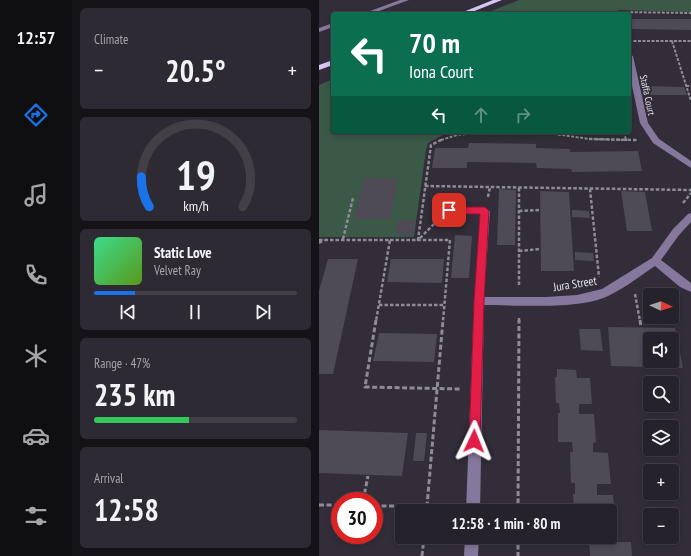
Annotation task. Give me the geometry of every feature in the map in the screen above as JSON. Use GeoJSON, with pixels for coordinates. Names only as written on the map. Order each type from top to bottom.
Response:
{"type":"FeatureCollection","features":[{"type":"Feature","properties":{"kind":"main road"},"geometry":{"type":"LineString","coordinates":[[466,12],[499,0]]}},
{"type":"Feature","properties":{"kind":"main road"},"geometry":{"type":"LineString","coordinates":[[319,68],[331,63]]}},
{"type":"Feature","properties":{"kind":"street"},"geometry":{"type":"LineString","coordinates":[[371,12],[406,0]]}},
{"type":"Feature","properties":{"kind":"street"},"geometry":{"type":"LineString","coordinates":[[319,30],[331,26]]}},
{"type":"Feature","properties":{"kind":"street","name":"Staffa Court"},"geometry":{"type":"LineString","coordinates":[[631,65],[644,123],[656,141],[691,165]]}},
{"type":"Feature","properties":{"kind":"street"},"geometry":{"type":"LineString","coordinates":[[449,210],[485,211],[479,301],[473,504]]}},
{"type":"Feature","properties":{"kind":"street","name":"Jura Street"},"geometry":{"type":"LineString","coordinates":[[479,301],[546,301],[577,299],[601,294],[625,281],[655,261],[676,232],[691,216]]}},
{"type":"Feature","properties":{"kind":"street"},"geometry":{"type":"LineString","coordinates":[[655,261],[691,288]]}},
{"type":"Feature","properties":{"kind":"street"},"geometry":{"type":"LineString","coordinates":[[471,556],[472,544]]}},
{"type":"Feature","properties":{"kind":"path"},"geometry":{"type":"LineString","coordinates":[[631,12],[691,13]]}},
{"type":"Feature","properties":{"kind":"path"},"geometry":{"type":"LineString","coordinates":[[631,41],[691,41]]}},
{"type":"Feature","properties":{"kind":"path"},"geometry":{"type":"LineString","coordinates":[[672,41],[691,101]]}},
{"type":"Feature","properties":{"kind":"path"},"geometry":{"type":"LineString","coordinates":[[686,86],[691,86]]}},
{"type":"Feature","properties":{"kind":"path"},"geometry":{"type":"LineString","coordinates":[[417,240],[431,145],[440,139],[449,136],[467,134]]}},
{"type":"Feature","properties":{"kind":"path"},"geometry":{"type":"LineString","coordinates":[[552,134],[590,140],[642,140]]}},
{"type":"Feature","properties":{"kind":"path"},"geometry":{"type":"LineString","coordinates":[[624,134],[626,140]]}},
{"type":"Feature","properties":{"kind":"path"},"geometry":{"type":"LineString","coordinates":[[425,186],[691,191]]}},
{"type":"Feature","properties":{"kind":"path"},"geometry":{"type":"LineString","coordinates":[[485,211],[490,187]]}},
{"type":"Feature","properties":{"kind":"path"},"geometry":{"type":"LineString","coordinates":[[519,188],[518,283],[521,288]]}},
{"type":"Feature","properties":{"kind":"path"},"geometry":{"type":"LineString","coordinates":[[590,189],[601,294]]}},
{"type":"Feature","properties":{"kind":"path"},"geometry":{"type":"LineString","coordinates":[[681,205],[691,191]]}},
{"type":"Feature","properties":{"kind":"path"},"geometry":{"type":"LineString","coordinates":[[343,240],[353,198]]}},
{"type":"Feature","properties":{"kind":"path"},"geometry":{"type":"LineString","coordinates":[[417,240],[449,210]]}},
{"type":"Feature","properties":{"kind":"path"},"geometry":{"type":"LineString","coordinates":[[519,211],[540,210]]}},
{"type":"Feature","properties":{"kind":"path"},"geometry":{"type":"LineString","coordinates":[[319,243],[324,239]]}},
{"type":"Feature","properties":{"kind":"path"},"geometry":{"type":"LineString","coordinates":[[319,240],[451,240],[427,504]]}},
{"type":"Feature","properties":{"kind":"path"},"geometry":{"type":"LineString","coordinates":[[390,240],[365,387],[476,390]]}},
{"type":"Feature","properties":{"kind":"path"},"geometry":{"type":"LineString","coordinates":[[519,251],[541,249]]}},
{"type":"Feature","properties":{"kind":"path"},"geometry":{"type":"LineString","coordinates":[[634,290],[641,327]]}},
{"type":"Feature","properties":{"kind":"path"},"geometry":{"type":"LineString","coordinates":[[379,305],[445,305]]}},
{"type":"Feature","properties":{"kind":"path"},"geometry":{"type":"LineString","coordinates":[[518,504],[518,320],[519,316],[523,314]]}},
{"type":"Feature","properties":{"kind":"path"},"geometry":{"type":"LineString","coordinates":[[365,492],[368,476]]}},
{"type":"Feature","properties":{"kind":"path"},"geometry":{"type":"LineString","coordinates":[[319,505],[331,506]]}},
{"type":"Feature","properties":{"kind":"path"},"geometry":{"type":"LineString","coordinates":[[383,506],[395,506]]}},
{"type":"Feature","properties":{"kind":"path"},"geometry":{"type":"LineString","coordinates":[[422,556],[423,544]]}},
{"type":"Feature","properties":{"kind":"path"},"geometry":{"type":"LineString","coordinates":[[518,544],[518,556]]}},
{"type":"Feature","properties":{"kind":"green space"},"geometry":{"type":"Polygon","coordinates":[[[519,0],[691,0],[691,12],[618,10],[618,12],[489,12],[519,0]]]}},
{"type":"Feature","properties":{"kind":"green space"},"geometry":{"type":"Polygon","coordinates":[[[331,80],[331,134],[449,134],[443,135],[428,143],[414,237],[319,237],[319,85],[331,80]]]}},
{"type":"Feature","properties":{"kind":"building"},"geometry":{"type":"Polygon","coordinates":[[[631,19],[691,19],[691,30],[631,29],[631,19]]]}},
{"type":"Feature","properties":{"kind":"building"},"geometry":{"type":"Polygon","coordinates":[[[645,86],[684,87],[687,95],[646,95],[645,86]]]}},
{"type":"Feature","properties":{"kind":"building"},"geometry":{"type":"Polygon","coordinates":[[[469,143],[536,144],[536,148],[570,149],[570,152],[638,151],[642,171],[572,172],[571,169],[537,168],[536,163],[467,162],[467,168],[432,168],[435,148],[468,148],[469,143]]]}},
{"type":"Feature","properties":{"kind":"building"},"geometry":{"type":"Polygon","coordinates":[[[364,178],[398,178],[390,219],[354,219],[364,178]]]}},
{"type":"Feature","properties":{"kind":"building"},"geometry":{"type":"Polygon","coordinates":[[[499,189],[516,190],[515,245],[497,245],[499,189]]]}},
{"type":"Feature","properties":{"kind":"building"},"geometry":{"type":"Polygon","coordinates":[[[540,191],[569,192],[574,271],[541,271],[540,191]]]}},
{"type":"Feature","properties":{"kind":"building"},"geometry":{"type":"Polygon","coordinates":[[[621,191],[645,192],[652,231],[627,231],[621,191]]]}},
{"type":"Feature","properties":{"kind":"building"},"geometry":{"type":"Polygon","coordinates":[[[572,210],[589,211],[590,218],[572,217],[572,210]]]}},
{"type":"Feature","properties":{"kind":"building"},"geometry":{"type":"Polygon","coordinates":[[[398,220],[416,220],[413,235],[395,234],[398,220]]]}},
{"type":"Feature","properties":{"kind":"building"},"geometry":{"type":"Polygon","coordinates":[[[455,235],[472,236],[469,278],[451,278],[455,235]]]}},
{"type":"Feature","properties":{"kind":"building"},"geometry":{"type":"Polygon","coordinates":[[[575,252],[593,253],[594,261],[575,260],[575,252]]]}},
{"type":"Feature","properties":{"kind":"building"},"geometry":{"type":"Polygon","coordinates":[[[328,259],[358,259],[333,374],[319,374],[319,291],[328,259]]]}},
{"type":"Feature","properties":{"kind":"building"},"geometry":{"type":"Polygon","coordinates":[[[391,259],[444,259],[442,283],[387,282],[391,259]]]}},
{"type":"Feature","properties":{"kind":"building"},"geometry":{"type":"Polygon","coordinates":[[[608,327],[675,328],[676,332],[643,332],[643,367],[611,366],[608,327]]]}},
{"type":"Feature","properties":{"kind":"building"},"geometry":{"type":"Polygon","coordinates":[[[579,329],[600,329],[603,351],[581,350],[579,329]]]}},
{"type":"Feature","properties":{"kind":"building"},"geometry":{"type":"Polygon","coordinates":[[[379,333],[437,334],[434,362],[373,361],[379,333]]]}},
{"type":"Feature","properties":{"kind":"building"},"geometry":{"type":"Polygon","coordinates":[[[679,348],[683,368],[679,368],[679,348]]]}},
{"type":"Feature","properties":{"kind":"building"},"geometry":{"type":"Polygon","coordinates":[[[557,369],[576,370],[577,378],[590,378],[592,404],[579,404],[579,414],[594,414],[596,442],[593,443],[593,452],[608,453],[611,484],[597,484],[597,495],[613,495],[614,504],[574,504],[573,494],[575,494],[575,483],[571,483],[570,452],[573,452],[572,442],[558,442],[558,413],[560,413],[559,403],[556,403],[555,377],[557,377],[557,369]]]}},
{"type":"Feature","properties":{"kind":"building"},"geometry":{"type":"Polygon","coordinates":[[[319,430],[408,433],[402,476],[319,473],[319,430]]]}},
{"type":"Feature","properties":{"kind":"building"},"geometry":{"type":"Polygon","coordinates":[[[416,433],[427,433],[424,461],[413,461],[416,433]]]}},
{"type":"Feature","properties":{"kind":"building"},"geometry":{"type":"Polygon","coordinates":[[[617,542],[631,542],[632,556],[590,556],[589,544],[617,544],[617,542]]]}},
{"type":"Feature","properties":{"kind":"route"},"geometry":{"type":"LineString","coordinates":[[449,210],[485,211],[479,301],[474,441]]}}]}
